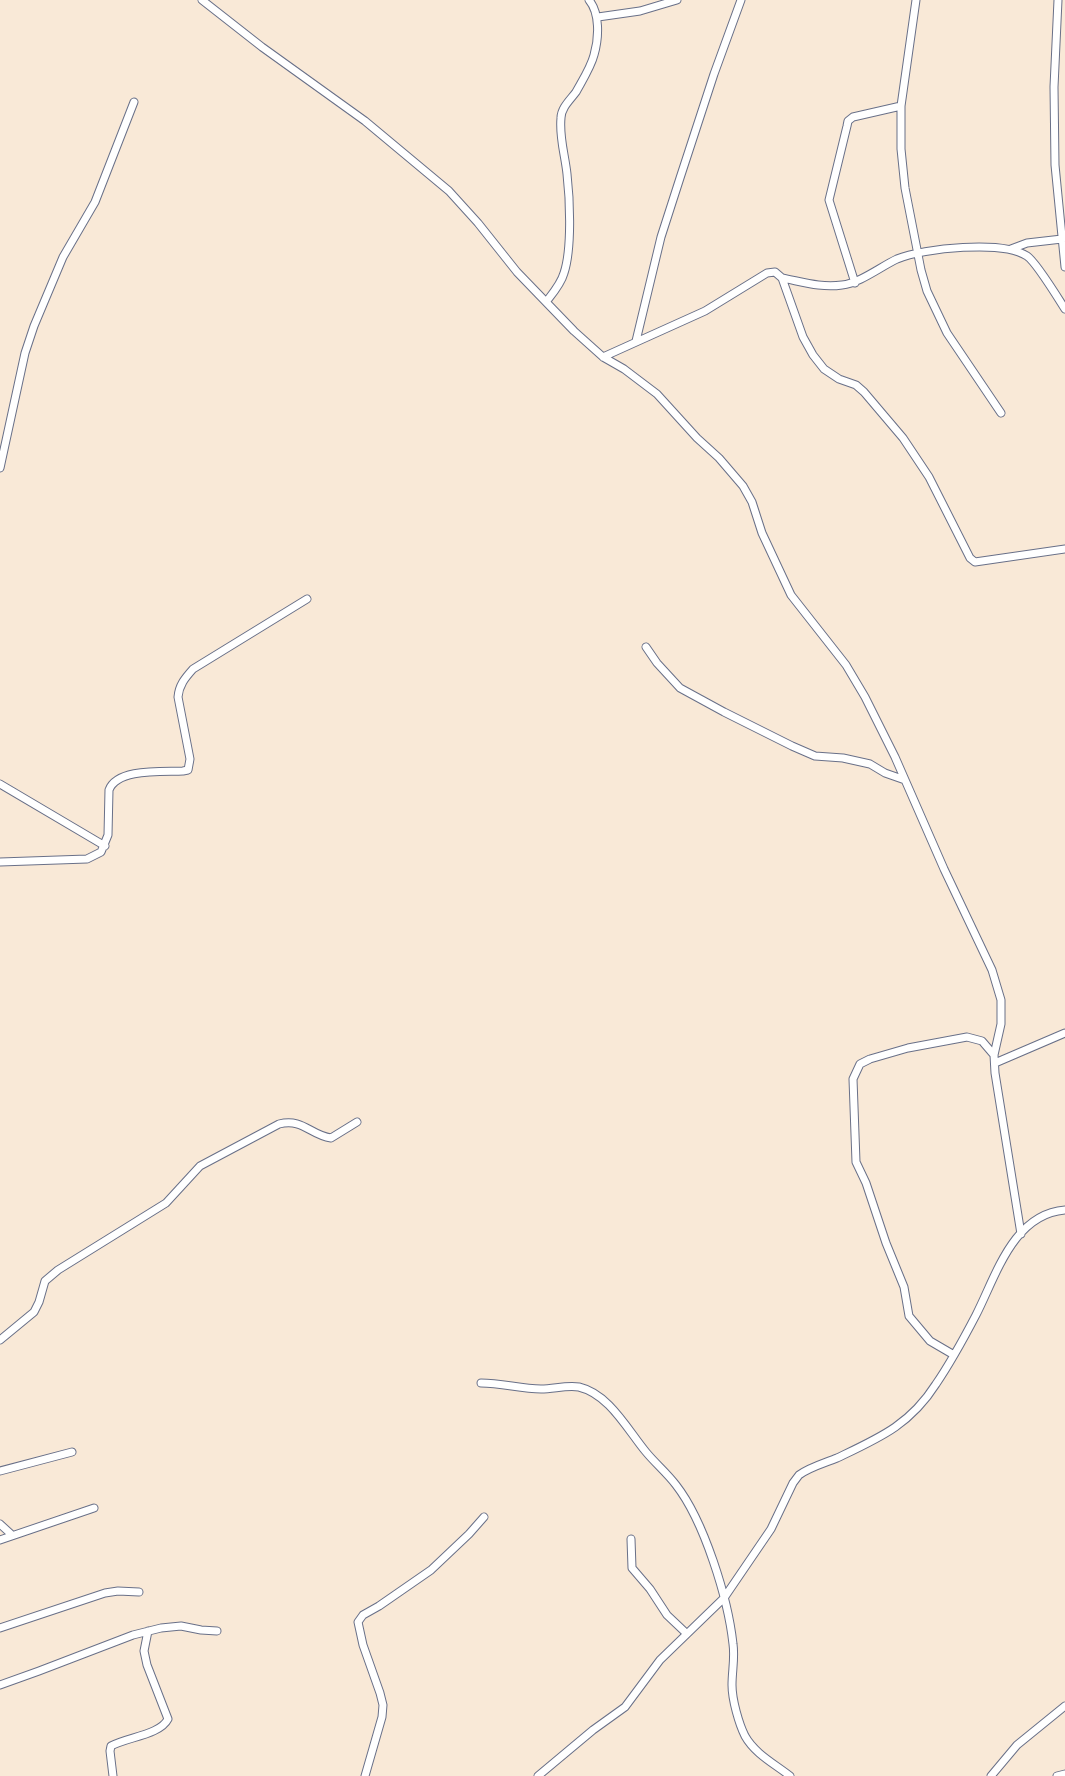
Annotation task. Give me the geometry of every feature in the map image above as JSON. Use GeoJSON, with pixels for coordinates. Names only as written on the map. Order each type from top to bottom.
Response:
{"type":"FeatureCollection","features":[{"type":"Feature","properties":{"kind":"street"},"geometry":{"type":"LineString","coordinates":[[202,0],[262,47],[365,121],[449,191],[478,223],[517,272],[585,342],[603,357],[624,369],[657,394],[697,438],[719,458],[743,486],[752,502],[762,533],[791,595],[846,665],[865,697],[895,756],[960,905],[992,970],[1001,1008],[1001,1024],[994,1055],[996,1082],[1021,1234]]}},
{"type":"Feature","properties":{"kind":"street"},"geometry":{"type":"LineString","coordinates":[[546,302],[559,285],[564,273],[567,252],[569,214],[567,174],[560,138],[560,116],[562,110],[581,83],[594,56],[598,17],[595,8],[589,0]]}},
{"type":"Feature","properties":{"kind":"street"},"geometry":{"type":"LineString","coordinates":[[598,17],[640,11],[677,0]]}},
{"type":"Feature","properties":{"kind":"street"},"geometry":{"type":"LineString","coordinates":[[636,341],[661,238],[714,74],[741,0]]}},
{"type":"Feature","properties":{"kind":"street"},"geometry":{"type":"LineString","coordinates":[[916,0],[901,106],[901,149],[905,188],[918,253],[927,290],[936,312],[952,340],[1002,413]]}},
{"type":"Feature","properties":{"kind":"street"},"geometry":{"type":"LineString","coordinates":[[1058,0],[1054,87],[1055,165],[1065,267]]}},
{"type":"Feature","properties":{"kind":"street"},"geometry":{"type":"LineString","coordinates":[[0,468],[24,353],[63,257],[94,202],[134,102]]}},
{"type":"Feature","properties":{"kind":"street"},"geometry":{"type":"LineString","coordinates":[[855,283],[829,200],[848,121],[853,117],[901,106]]}},
{"type":"Feature","properties":{"kind":"street"},"geometry":{"type":"LineString","coordinates":[[1011,249],[1027,243],[1062,239]]}},
{"type":"Feature","properties":{"kind":"street"},"geometry":{"type":"LineString","coordinates":[[603,357],[636,341],[666,330],[704,311],[768,273],[775,272],[782,278],[808,285],[825,286],[855,283],[899,258],[935,250],[992,246],[1011,249],[1029,257],[1065,309]]}},
{"type":"Feature","properties":{"kind":"street"},"geometry":{"type":"LineString","coordinates":[[782,278],[803,336],[813,355],[824,369],[864,392],[903,438],[929,477],[970,558],[975,562],[1065,549]]}},
{"type":"Feature","properties":{"kind":"street"},"geometry":{"type":"LineString","coordinates":[[0,862],[87,859],[102,852],[108,835],[109,790],[111,784],[125,775],[183,771],[188,770],[190,767],[178,696],[184,678],[193,669],[306,598]]}},
{"type":"Feature","properties":{"kind":"street"},"geometry":{"type":"LineString","coordinates":[[646,647],[657,663],[680,688],[724,712],[815,756],[843,758],[870,764],[885,773],[905,780]]}},
{"type":"Feature","properties":{"kind":"street"},"geometry":{"type":"LineString","coordinates":[[0,784],[105,846]]}},
{"type":"Feature","properties":{"kind":"street"},"geometry":{"type":"LineString","coordinates":[[995,1063],[1065,1033]]}},
{"type":"Feature","properties":{"kind":"street"},"geometry":{"type":"LineString","coordinates":[[954,1355],[930,1341],[909,1316],[904,1287],[886,1243],[866,1183],[856,1162],[853,1079],[860,1064],[870,1059],[967,1036],[982,1041],[994,1055]]}},
{"type":"Feature","properties":{"kind":"street"},"geometry":{"type":"LineString","coordinates":[[0,1340],[34,1312],[45,1281],[58,1270],[166,1203],[200,1166],[279,1124],[289,1121],[331,1138],[356,1122]]}},
{"type":"Feature","properties":{"kind":"street"},"geometry":{"type":"LineString","coordinates":[[538,1776],[625,1706],[660,1660],[686,1633],[710,1614],[724,1598],[775,1522],[795,1479],[803,1472],[871,1442],[911,1416],[920,1407],[954,1355],[1012,1245],[1028,1226],[1046,1214],[1065,1210]]}},
{"type":"Feature","properties":{"kind":"street"},"geometry":{"type":"LineString","coordinates":[[481,1383],[541,1389],[566,1386],[579,1387],[594,1393],[603,1400],[676,1485],[688,1502],[706,1544],[724,1598],[734,1645],[732,1687],[740,1725],[752,1745],[790,1776]]}},
{"type":"Feature","properties":{"kind":"street"},"geometry":{"type":"LineString","coordinates":[[0,1471],[72,1452]]}},
{"type":"Feature","properties":{"kind":"street"},"geometry":{"type":"LineString","coordinates":[[0,1540],[94,1508]]}},
{"type":"Feature","properties":{"kind":"street"},"geometry":{"type":"LineString","coordinates":[[365,1776],[382,1717],[383,1705],[363,1645],[358,1622],[363,1615],[431,1570],[484,1516]]}},
{"type":"Feature","properties":{"kind":"street"},"geometry":{"type":"LineString","coordinates":[[0,1524],[12,1535]]}},
{"type":"Feature","properties":{"kind":"street"},"geometry":{"type":"LineString","coordinates":[[631,1538],[632,1568],[650,1589],[668,1616],[686,1633]]}},
{"type":"Feature","properties":{"kind":"street"},"geometry":{"type":"LineString","coordinates":[[0,1628],[105,1593],[118,1591],[139,1592]]}},
{"type":"Feature","properties":{"kind":"street"},"geometry":{"type":"LineString","coordinates":[[0,1685],[133,1634],[181,1626],[217,1631]]}},
{"type":"Feature","properties":{"kind":"street"},"geometry":{"type":"LineString","coordinates":[[113,1776],[111,1746],[156,1729],[165,1724],[168,1719],[147,1665],[144,1651],[148,1631]]}},
{"type":"Feature","properties":{"kind":"street"},"geometry":{"type":"LineString","coordinates":[[991,1776],[1018,1744],[1065,1706]]}},
{"type":"Feature","properties":{"kind":"street"},"geometry":{"type":"LineString","coordinates":[[1056,1776],[1065,1774]]}}]}
